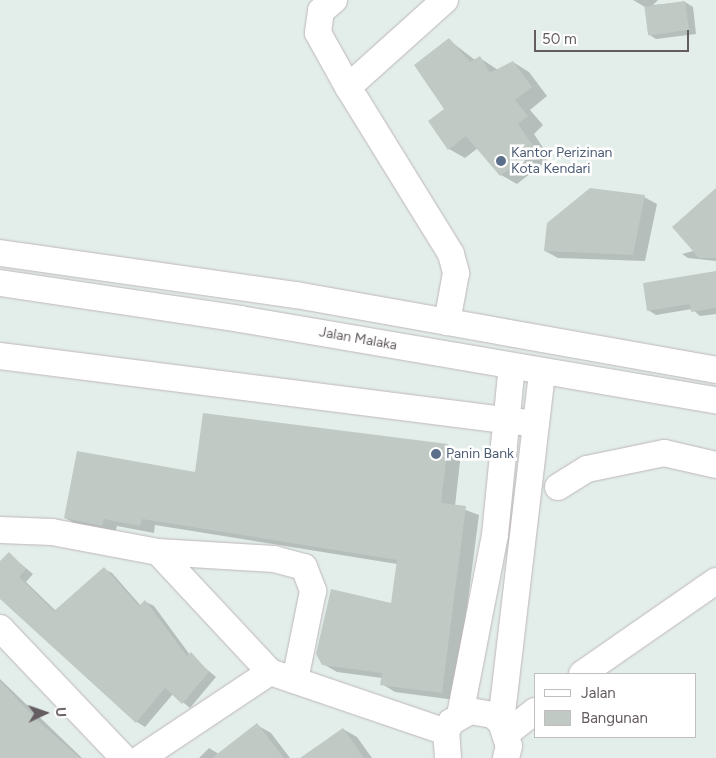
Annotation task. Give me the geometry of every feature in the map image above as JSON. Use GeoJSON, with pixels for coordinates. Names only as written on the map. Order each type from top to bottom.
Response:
{"type":"FeatureCollection","features":[{"type":"Feature","properties":{"kind":"street"},"geometry":{"type":"LineString","coordinates":[[334,0],[321,11],[318,33],[348,87],[414,188],[452,254],[454,283],[447,322]]}},
{"type":"Feature","properties":{"kind":"street"},"geometry":{"type":"LineString","coordinates":[[348,87],[445,0]]}},
{"type":"Feature","properties":{"kind":"street"},"geometry":{"type":"LineString","coordinates":[[0,253],[296,295],[716,370]]}},
{"type":"Feature","properties":{"kind":"street","name":"Jalan Malaka"},"geometry":{"type":"LineString","coordinates":[[0,283],[539,400],[716,400]]}},
{"type":"Feature","properties":{"kind":"street"},"geometry":{"type":"LineString","coordinates":[[0,356],[510,395],[539,400],[513,617],[506,746]]}},
{"type":"Feature","properties":{"kind":"street"},"geometry":{"type":"LineString","coordinates":[[448,758],[453,724],[481,615],[510,395]]}},
{"type":"Feature","properties":{"kind":"street"},"geometry":{"type":"LineString","coordinates":[[558,487],[587,469],[664,453],[716,465]]}},
{"type":"Feature","properties":{"kind":"street"},"geometry":{"type":"LineString","coordinates":[[0,530],[52,532],[158,552],[274,558],[304,567],[313,591],[295,680]]}},
{"type":"Feature","properties":{"kind":"street"},"geometry":{"type":"LineString","coordinates":[[158,552],[270,672],[453,724],[482,712],[506,746]]}},
{"type":"Feature","properties":{"kind":"street"},"geometry":{"type":"LineString","coordinates":[[583,673],[716,581]]}},
{"type":"Feature","properties":{"kind":"street"},"geometry":{"type":"LineString","coordinates":[[481,615],[513,617]]}},
{"type":"Feature","properties":{"kind":"street"},"geometry":{"type":"LineString","coordinates":[[0,628],[124,758]]}},
{"type":"Feature","properties":{"kind":"street"},"geometry":{"type":"LineString","coordinates":[[141,758],[270,672]]}},
{"type":"Feature","properties":{"kind":"street"},"geometry":{"type":"LineString","coordinates":[[506,746],[534,712]]}},
{"type":"Feature","properties":{"kind":"building"},"geometry":{"type":"Polygon","coordinates":[[[685,1],[689,30],[648,35],[644,7],[685,1]]]}},
{"type":"Feature","properties":{"kind":"building"},"geometry":{"type":"Polygon","coordinates":[[[449,38],[470,62],[480,56],[490,73],[513,61],[532,87],[515,100],[528,116],[518,124],[535,149],[500,176],[466,136],[448,150],[428,121],[444,109],[414,65],[449,38]]]}},
{"type":"Feature","properties":{"kind":"building"},"geometry":{"type":"Polygon","coordinates":[[[590,188],[645,195],[633,255],[544,251],[547,223],[590,188]]]}},
{"type":"Feature","properties":{"kind":"building"},"geometry":{"type":"Polygon","coordinates":[[[716,188],[716,258],[699,258],[672,227],[716,188]]]}},
{"type":"Feature","properties":{"kind":"building"},"geometry":{"type":"Polygon","coordinates":[[[716,271],[716,308],[691,312],[690,304],[647,311],[643,283],[716,271]]]}},
{"type":"Feature","properties":{"kind":"building"},"geometry":{"type":"Polygon","coordinates":[[[203,413],[448,444],[441,503],[466,506],[442,693],[380,685],[382,673],[322,665],[316,654],[331,589],[391,603],[397,560],[142,519],[140,526],[104,519],[102,526],[64,518],[77,451],[195,472],[203,413]]]}},
{"type":"Feature","properties":{"kind":"building"},"geometry":{"type":"Polygon","coordinates":[[[9,552],[26,569],[19,577],[54,611],[104,567],[139,606],[145,600],[187,656],[191,652],[209,672],[182,704],[165,688],[136,723],[0,599],[0,561],[9,552]]]}},
{"type":"Feature","properties":{"kind":"building"},"geometry":{"type":"Polygon","coordinates":[[[0,681],[36,719],[80,758],[0,758],[0,681]]]}},
{"type":"Feature","properties":{"kind":"building"},"geometry":{"type":"Polygon","coordinates":[[[257,723],[284,758],[212,758],[257,723]]]}},
{"type":"Feature","properties":{"kind":"building"},"geometry":{"type":"Polygon","coordinates":[[[343,728],[364,758],[300,758],[343,728]]]}},
{"type":"Feature","properties":{"kind":"place","name":"Kantor Perizinan Kota Kendari"},"geometry":{"type":"Point","coordinates":[501,161]}},
{"type":"Feature","properties":{"kind":"place","name":"Panin Bank"},"geometry":{"type":"Point","coordinates":[436,454]}}]}
